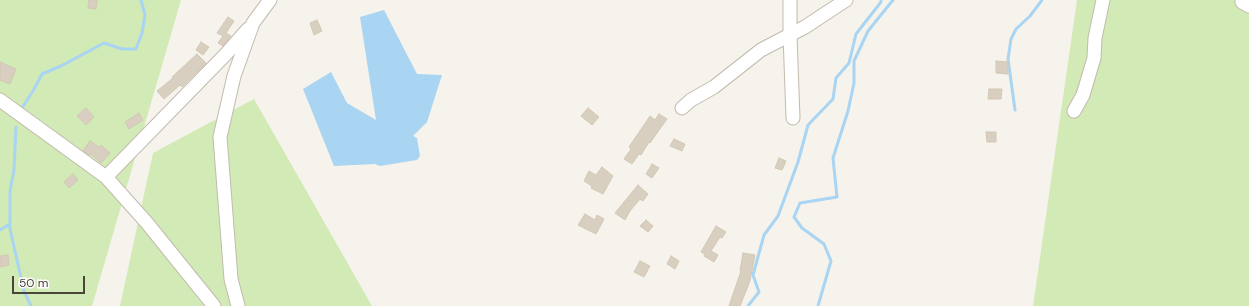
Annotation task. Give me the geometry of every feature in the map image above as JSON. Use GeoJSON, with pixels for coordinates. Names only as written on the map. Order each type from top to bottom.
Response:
{"type":"FeatureCollection","features":[{"type":"Feature","properties":{"kind":"street"},"geometry":{"type":"LineString","coordinates":[[106,177],[226,54],[253,23],[270,0]]}},
{"type":"Feature","properties":{"kind":"street"},"geometry":{"type":"LineString","coordinates":[[790,0],[793,118]]}},
{"type":"Feature","properties":{"kind":"street"},"geometry":{"type":"LineString","coordinates":[[682,108],[691,100],[714,87],[761,50],[812,23],[846,0]]}},
{"type":"Feature","properties":{"kind":"street"},"geometry":{"type":"LineString","coordinates":[[1074,111],[1083,95],[1094,58],[1095,38],[1103,0]]}},
{"type":"Feature","properties":{"kind":"street"},"geometry":{"type":"LineString","coordinates":[[1242,0],[1242,2],[1249,6]]}},
{"type":"Feature","properties":{"kind":"street"},"geometry":{"type":"LineString","coordinates":[[238,306],[231,279],[220,137],[234,76],[253,23]]}},
{"type":"Feature","properties":{"kind":"street"},"geometry":{"type":"LineString","coordinates":[[0,100],[106,177],[147,223],[214,306]]}},
{"type":"Feature","properties":{"kind":"green space"},"geometry":{"type":"Polygon","coordinates":[[[0,0],[181,0],[92,306],[0,306],[0,0]]]}},
{"type":"Feature","properties":{"kind":"green space"},"geometry":{"type":"Polygon","coordinates":[[[1077,0],[1249,0],[1249,306],[1033,306],[1077,0]]]}},
{"type":"Feature","properties":{"kind":"green space"},"geometry":{"type":"Polygon","coordinates":[[[254,99],[372,306],[120,306],[153,153],[254,99]]]}},
{"type":"Feature","properties":{"kind":"water"},"geometry":{"type":"Polygon","coordinates":[[[384,10],[417,74],[442,75],[427,122],[413,136],[417,138],[420,156],[417,160],[380,166],[375,164],[334,166],[303,89],[331,72],[347,103],[376,120],[360,17],[384,10]]]}},
{"type":"Feature","properties":{"kind":"building"},"geometry":{"type":"Polygon","coordinates":[[[89,0],[97,0],[96,9],[88,8],[89,0]]]}},
{"type":"Feature","properties":{"kind":"building"},"geometry":{"type":"Polygon","coordinates":[[[228,17],[234,21],[226,33],[231,36],[223,46],[218,43],[223,36],[217,33],[228,17]]]}},
{"type":"Feature","properties":{"kind":"building"},"geometry":{"type":"Polygon","coordinates":[[[317,20],[322,31],[314,35],[310,23],[317,20]]]}},
{"type":"Feature","properties":{"kind":"building"},"geometry":{"type":"Polygon","coordinates":[[[201,42],[209,47],[203,55],[196,50],[201,42]]]}},
{"type":"Feature","properties":{"kind":"building"},"geometry":{"type":"Polygon","coordinates":[[[197,54],[206,63],[182,87],[180,85],[164,99],[157,91],[173,78],[172,77],[197,54]]]}},
{"type":"Feature","properties":{"kind":"building"},"geometry":{"type":"Polygon","coordinates":[[[996,61],[1008,62],[1008,74],[996,73],[996,61]]]}},
{"type":"Feature","properties":{"kind":"building"},"geometry":{"type":"Polygon","coordinates":[[[0,62],[16,69],[10,84],[0,80],[0,62]]]}},
{"type":"Feature","properties":{"kind":"building"},"geometry":{"type":"Polygon","coordinates":[[[989,89],[1002,89],[1001,99],[988,99],[989,89]]]}},
{"type":"Feature","properties":{"kind":"building"},"geometry":{"type":"Polygon","coordinates":[[[86,108],[94,117],[86,125],[77,116],[86,108]]]}},
{"type":"Feature","properties":{"kind":"building"},"geometry":{"type":"Polygon","coordinates":[[[588,108],[599,117],[592,125],[581,116],[588,108]]]}},
{"type":"Feature","properties":{"kind":"building"},"geometry":{"type":"Polygon","coordinates":[[[139,113],[143,120],[129,129],[125,122],[139,113]]]}},
{"type":"Feature","properties":{"kind":"building"},"geometry":{"type":"Polygon","coordinates":[[[659,114],[667,119],[641,155],[639,154],[632,164],[624,159],[631,149],[629,147],[650,116],[655,120],[659,114]]]}},
{"type":"Feature","properties":{"kind":"building"},"geometry":{"type":"Polygon","coordinates":[[[986,132],[996,132],[996,142],[987,142],[986,132]]]}},
{"type":"Feature","properties":{"kind":"building"},"geometry":{"type":"Polygon","coordinates":[[[674,139],[685,144],[682,151],[670,146],[674,139]]]}},
{"type":"Feature","properties":{"kind":"building"},"geometry":{"type":"Polygon","coordinates":[[[90,141],[99,147],[101,145],[110,153],[101,163],[91,154],[90,155],[83,151],[90,141]]]}},
{"type":"Feature","properties":{"kind":"building"},"geometry":{"type":"Polygon","coordinates":[[[779,158],[786,161],[782,170],[775,168],[779,158]]]}},
{"type":"Feature","properties":{"kind":"building"},"geometry":{"type":"Polygon","coordinates":[[[652,164],[659,168],[652,178],[646,174],[652,164]]]}},
{"type":"Feature","properties":{"kind":"building"},"geometry":{"type":"Polygon","coordinates":[[[602,167],[613,176],[603,194],[591,188],[592,186],[584,181],[589,171],[596,175],[602,167]]]}},
{"type":"Feature","properties":{"kind":"building"},"geometry":{"type":"Polygon","coordinates":[[[73,174],[78,180],[69,188],[64,182],[73,174]]]}},
{"type":"Feature","properties":{"kind":"building"},"geometry":{"type":"Polygon","coordinates":[[[638,185],[648,194],[643,201],[640,199],[625,220],[615,213],[638,185]]]}},
{"type":"Feature","properties":{"kind":"building"},"geometry":{"type":"Polygon","coordinates":[[[585,214],[595,220],[597,215],[604,219],[596,234],[578,225],[585,214]]]}},
{"type":"Feature","properties":{"kind":"building"},"geometry":{"type":"Polygon","coordinates":[[[646,220],[653,226],[648,232],[640,226],[646,220]]]}},
{"type":"Feature","properties":{"kind":"building"},"geometry":{"type":"Polygon","coordinates":[[[716,226],[726,232],[722,238],[720,237],[711,251],[718,255],[714,262],[704,256],[705,254],[701,252],[716,226]]]}},
{"type":"Feature","properties":{"kind":"building"},"geometry":{"type":"Polygon","coordinates":[[[743,253],[755,255],[750,281],[740,306],[729,306],[741,271],[743,253]]]}},
{"type":"Feature","properties":{"kind":"building"},"geometry":{"type":"Polygon","coordinates":[[[8,255],[9,265],[0,267],[0,256],[8,255]]]}},
{"type":"Feature","properties":{"kind":"building"},"geometry":{"type":"Polygon","coordinates":[[[671,256],[679,261],[675,269],[667,264],[671,256]]]}},
{"type":"Feature","properties":{"kind":"building"},"geometry":{"type":"Polygon","coordinates":[[[640,261],[650,266],[644,277],[634,272],[640,261]]]}},
{"type":"Feature","properties":{"kind":"waterway"},"geometry":{"type":"LineString","coordinates":[[20,111],[42,74],[61,66],[104,43],[122,49],[136,49],[142,33],[145,15],[141,0]]}},
{"type":"Feature","properties":{"kind":"waterway"},"geometry":{"type":"LineString","coordinates":[[748,306],[759,292],[753,275],[764,235],[778,216],[798,162],[808,125],[833,99],[836,78],[849,63],[856,34],[881,0]]}},
{"type":"Feature","properties":{"kind":"waterway"},"geometry":{"type":"LineString","coordinates":[[818,306],[831,261],[824,244],[802,228],[794,217],[800,203],[837,197],[833,158],[848,111],[854,83],[854,61],[868,31],[893,0]]}},
{"type":"Feature","properties":{"kind":"waterway"},"geometry":{"type":"LineString","coordinates":[[1015,110],[1008,59],[1011,39],[1016,29],[1030,16],[1042,0]]}},
{"type":"Feature","properties":{"kind":"waterway"},"geometry":{"type":"LineString","coordinates":[[16,127],[14,170],[10,191],[10,229],[24,291],[31,306]]}},
{"type":"Feature","properties":{"kind":"waterway"},"geometry":{"type":"LineString","coordinates":[[0,230],[10,224]]}}]}
